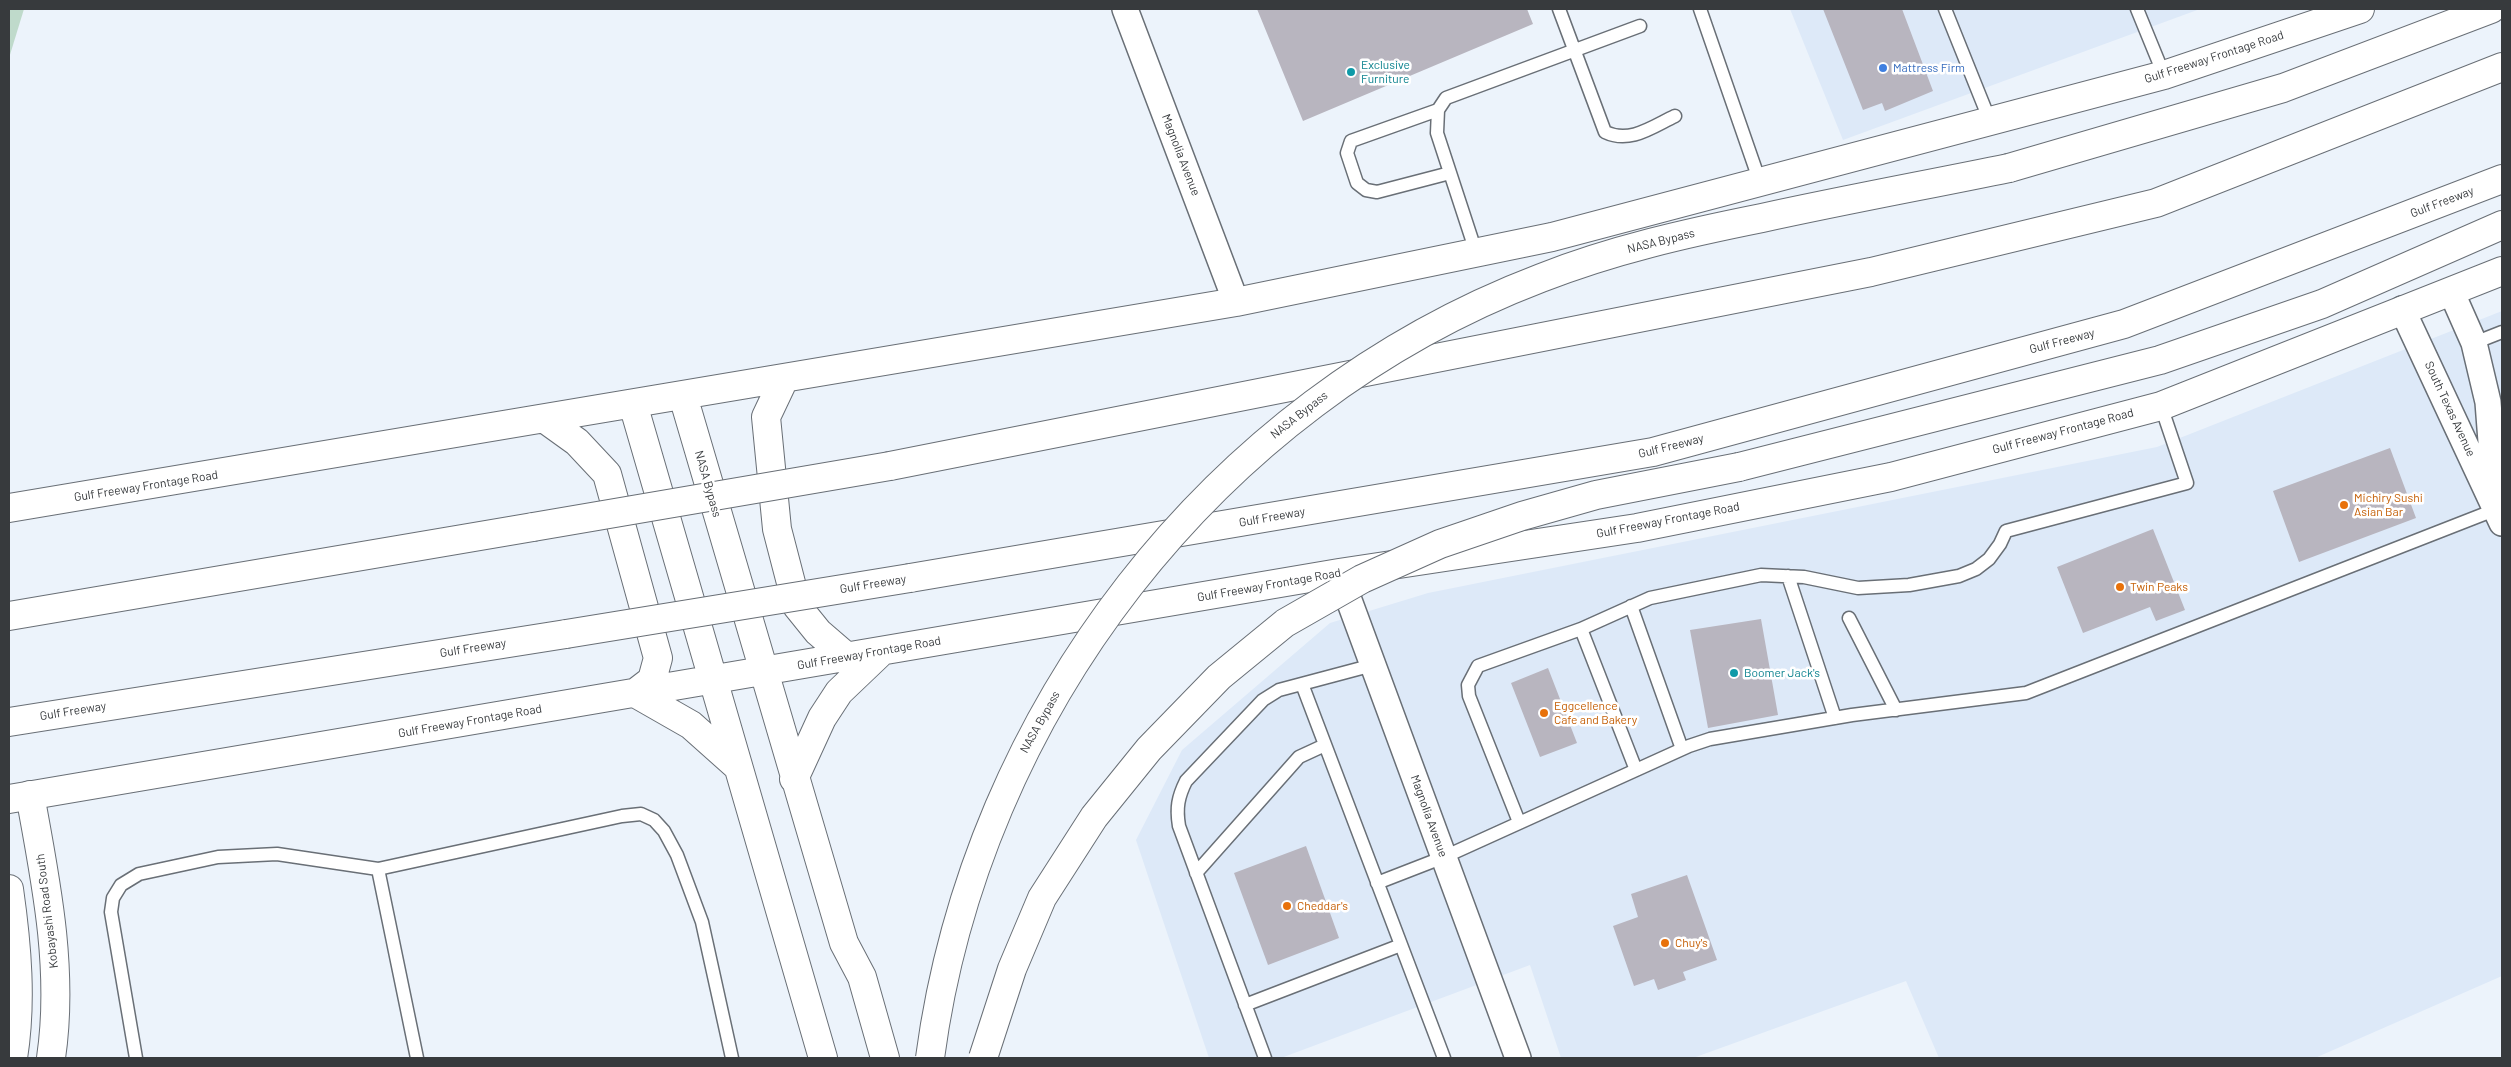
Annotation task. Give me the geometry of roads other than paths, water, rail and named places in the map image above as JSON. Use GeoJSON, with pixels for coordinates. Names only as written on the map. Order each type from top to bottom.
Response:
{"type":"FeatureCollection","features":[{"type":"Feature","properties":{"kind":"main road","name":"Gulf Freeway Frontage Road"},"geometry":{"type":"LineString","coordinates":[[9,508],[1236,302],[1552,237],[2164,75],[2330,14],[2360,9]]}},
{"type":"Feature","properties":{"kind":"main road","name":"NASA Bypass"},"geometry":{"type":"LineString","coordinates":[[930,1058],[952,944],[967,892],[986,836],[1036,727],[1088,642],[1140,569],[1183,520],[1229,474],[1276,432],[1323,395],[1426,330],[1481,302],[1541,278],[1658,240],[2009,168],[2283,88],[2491,9]]}},
{"type":"Feature","properties":{"kind":"main road"},"geometry":{"type":"LineString","coordinates":[[9,616],[167,591],[890,466],[1871,272],[2156,203],[2502,67]]}},
{"type":"Feature","properties":{"kind":"main road","name":"Gulf Freeway"},"geometry":{"type":"LineString","coordinates":[[9,722],[910,578],[1653,452],[2124,324],[2502,178]]}},
{"type":"Feature","properties":{"kind":"main road"},"geometry":{"type":"LineString","coordinates":[[983,1058],[1012,969],[1042,898],[1094,817],[1149,749],[1218,677],[1285,623],[1362,578],[1440,544],[1504,522],[1596,495],[1738,467],[2160,360],[2322,304],[2502,225]]}},
{"type":"Feature","properties":{"kind":"main road","name":"Gulf Freeway Frontage Road"},"geometry":{"type":"LineString","coordinates":[[20,797],[1339,573],[1637,528],[1891,477],[2162,406],[2502,271]]}},
{"type":"Feature","properties":{"kind":"main road"},"geometry":{"type":"LineString","coordinates":[[784,378],[766,417],[777,529],[797,606],[818,632],[847,657]]}},
{"type":"Feature","properties":{"kind":"main road","name":"NASA Bypass"},"geometry":{"type":"LineString","coordinates":[[683,396],[794,779],[844,943],[862,977],[885,1058]]}},
{"type":"Feature","properties":{"kind":"main road"},"geometry":{"type":"LineString","coordinates":[[632,404],[824,1058]]}},
{"type":"Feature","properties":{"kind":"main road"},"geometry":{"type":"LineString","coordinates":[[545,419],[577,442],[607,474],[658,658],[652,680],[635,693],[690,725],[738,766]]}},
{"type":"Feature","properties":{"kind":"main road"},"geometry":{"type":"LineString","coordinates":[[794,779],[822,718],[839,692],[882,651]]}},
{"type":"Feature","properties":{"kind":"main road","name":"Kobayashi Road South"},"geometry":{"type":"LineString","coordinates":[[20,797],[48,900],[55,955],[56,1002],[51,1058]]}},
{"type":"Feature","properties":{"kind":"main road"},"geometry":{"type":"LineString","coordinates":[[9,889],[17,957],[13,990],[13,1058]]}},
{"type":"Feature","properties":{"kind":"street","name":"Magnolia Avenue"},"geometry":{"type":"LineString","coordinates":[[1126,9],[1236,302]]}},
{"type":"Feature","properties":{"kind":"street","name":"South Texas Avenue"},"geometry":{"type":"LineString","coordinates":[[2451,291],[2474,343],[2488,402],[2499,516]]}},
{"type":"Feature","properties":{"kind":"street","name":"South Texas Avenue"},"geometry":{"type":"LineString","coordinates":[[2402,310],[2499,516]]}},
{"type":"Feature","properties":{"kind":"street","name":"Magnolia Avenue"},"geometry":{"type":"LineString","coordinates":[[1339,573],[1518,1058]]}},
{"type":"Feature","properties":{"kind":"lane"},"geometry":{"type":"LineString","coordinates":[[1559,9],[1605,132],[1616,137],[1632,137],[1675,116]]}},
{"type":"Feature","properties":{"kind":"lane"},"geometry":{"type":"LineString","coordinates":[[1700,9],[1760,182]]}},
{"type":"Feature","properties":{"kind":"lane"},"geometry":{"type":"LineString","coordinates":[[1945,9],[1990,121]]}},
{"type":"Feature","properties":{"kind":"lane"},"geometry":{"type":"LineString","coordinates":[[2137,9],[2164,75]]}},
{"type":"Feature","properties":{"kind":"lane"},"geometry":{"type":"LineString","coordinates":[[1476,252],[1437,133],[1438,110],[1446,98],[1640,26]]}},
{"type":"Feature","properties":{"kind":"lane"},"geometry":{"type":"LineString","coordinates":[[1438,110],[1351,141],[1347,153],[1357,183],[1366,190],[1377,192],[1450,173]]}},
{"type":"Feature","properties":{"kind":"lane"},"geometry":{"type":"LineString","coordinates":[[2474,343],[2502,332]]}},
{"type":"Feature","properties":{"kind":"lane"},"geometry":{"type":"LineString","coordinates":[[1519,822],[1469,696],[1468,684],[1478,666],[1581,629],[1650,598],[1761,575],[1788,576],[1858,588],[1910,585],[1959,576],[1976,569],[1989,559],[2000,544],[2006,531],[2187,483],[2162,406]]}},
{"type":"Feature","properties":{"kind":"lane"},"geometry":{"type":"LineString","coordinates":[[1377,883],[1444,856],[1682,749],[1710,740],[1835,718],[2026,693],[2499,516]]}},
{"type":"Feature","properties":{"kind":"lane"},"geometry":{"type":"LineString","coordinates":[[1788,576],[1835,718]]}},
{"type":"Feature","properties":{"kind":"lane"},"geometry":{"type":"LineString","coordinates":[[1631,606],[1682,749]]}},
{"type":"Feature","properties":{"kind":"lane"},"geometry":{"type":"LineString","coordinates":[[1849,618],[1896,710]]}},
{"type":"Feature","properties":{"kind":"lane"},"geometry":{"type":"LineString","coordinates":[[1581,629],[1636,770]]}},
{"type":"Feature","properties":{"kind":"lane"},"geometry":{"type":"LineString","coordinates":[[1265,1058],[1178,826],[1176,808],[1179,795],[1186,782],[1263,700],[1279,690],[1373,665]]}},
{"type":"Feature","properties":{"kind":"lane"},"geometry":{"type":"LineString","coordinates":[[1302,684],[1444,1058]]}},
{"type":"Feature","properties":{"kind":"lane"},"geometry":{"type":"LineString","coordinates":[[1196,873],[1299,757],[1325,744]]}},
{"type":"Feature","properties":{"kind":"lane"},"geometry":{"type":"LineString","coordinates":[[136,1058],[111,912],[113,898],[122,885],[139,874],[218,857],[277,854],[378,869],[622,816],[641,814],[654,820],[664,831],[677,855],[702,922],[732,1058]]}},
{"type":"Feature","properties":{"kind":"lane"},"geometry":{"type":"LineString","coordinates":[[378,869],[418,1058]]}},
{"type":"Feature","properties":{"kind":"lane"},"geometry":{"type":"LineString","coordinates":[[1245,1005],[1400,945]]}},
{"type":"Feature","properties":{"kind":"place","name":"Mattress Firm"},"geometry":{"type":"Point","coordinates":[1883,68]}},
{"type":"Feature","properties":{"kind":"place","name":"Exclusive Furniture"},"geometry":{"type":"Point","coordinates":[1351,72]}},
{"type":"Feature","properties":{"kind":"place","name":"Michiry Sushi Asian Bar"},"geometry":{"type":"Point","coordinates":[2344,505]}},
{"type":"Feature","properties":{"kind":"place","name":"Twin Peaks"},"geometry":{"type":"Point","coordinates":[2120,587]}},
{"type":"Feature","properties":{"kind":"place","name":"Boomer Jack's"},"geometry":{"type":"Point","coordinates":[1734,673]}},
{"type":"Feature","properties":{"kind":"place","name":"Eggcellence Cafe and Bakery"},"geometry":{"type":"Point","coordinates":[1544,713]}},
{"type":"Feature","properties":{"kind":"place","name":"Cheddar's"},"geometry":{"type":"Point","coordinates":[1287,906]}},
{"type":"Feature","properties":{"kind":"place","name":"Chuy's"},"geometry":{"type":"Point","coordinates":[1665,943]}}]}
